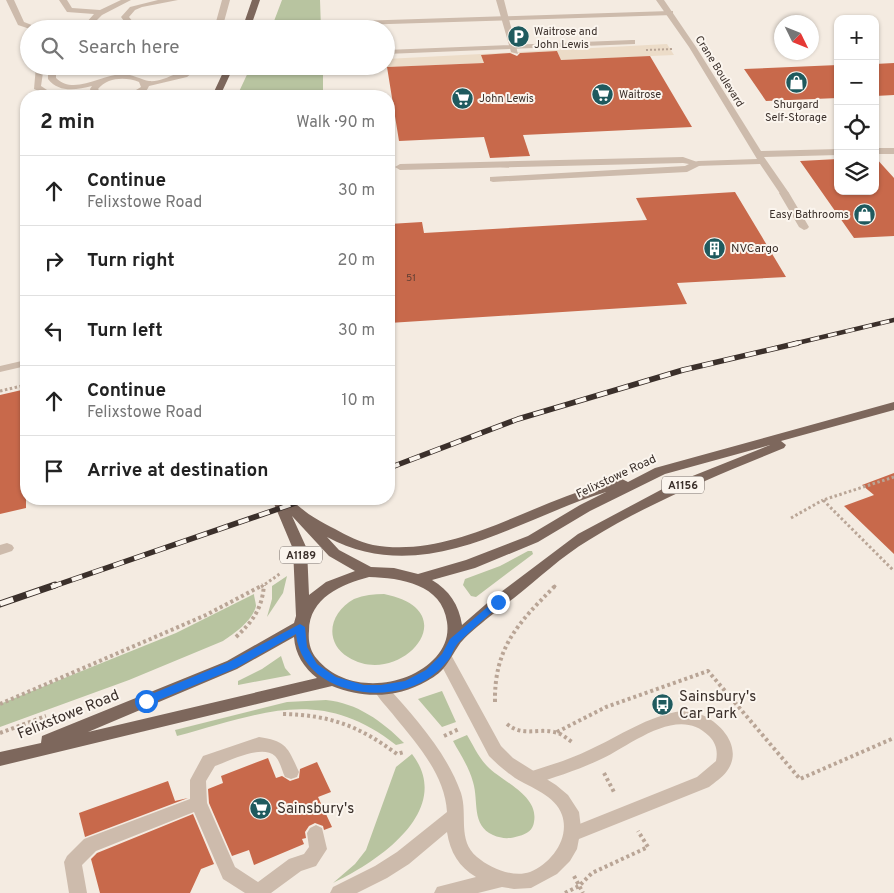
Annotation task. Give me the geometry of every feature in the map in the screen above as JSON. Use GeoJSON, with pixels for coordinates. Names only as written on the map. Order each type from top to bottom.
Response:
{"type":"FeatureCollection","features":[{"type":"Feature","properties":{"kind":"main road"},"geometry":{"type":"LineString","coordinates":[[249,20],[256,0]]}},
{"type":"Feature","properties":{"kind":"main road"},"geometry":{"type":"LineString","coordinates":[[219,90],[226,75]]}},
{"type":"Feature","properties":{"kind":"main road","name":"Felixstowe Road"},"geometry":{"type":"LineString","coordinates":[[418,579],[470,564],[533,539],[585,508],[660,472],[894,406]]}},
{"type":"Feature","properties":{"kind":"main road","name":"Felixstowe Road"},"geometry":{"type":"LineString","coordinates":[[453,641],[466,628],[541,568],[583,537],[609,521],[675,488],[836,422]]}},
{"type":"Feature","properties":{"kind":"main road"},"geometry":{"type":"LineString","coordinates":[[301,517],[354,545],[390,552],[429,549],[474,538],[576,498],[660,472]]}},
{"type":"Feature","properties":{"kind":"main road","name":"A1189"},"geometry":{"type":"LineString","coordinates":[[281,505],[300,549],[301,621]]}},
{"type":"Feature","properties":{"kind":"main road","name":"A1189"},"geometry":{"type":"LineString","coordinates":[[290,505],[334,553],[369,572]]}},
{"type":"Feature","properties":{"kind":"main road"},"geometry":{"type":"LineString","coordinates":[[369,572],[394,572],[418,579],[437,590],[449,605],[455,622],[453,641],[445,657],[429,673],[407,684],[381,689],[364,689],[333,680],[313,666],[302,648],[301,621],[313,600],[328,586],[347,577],[369,572]]}},
{"type":"Feature","properties":{"kind":"main road","name":"Felixstowe Road"},"geometry":{"type":"LineString","coordinates":[[6,758],[232,665],[301,621]]}},
{"type":"Feature","properties":{"kind":"main road","name":"Felixstowe Road"},"geometry":{"type":"LineString","coordinates":[[6,758],[333,680]]}},
{"type":"Feature","properties":{"kind":"street"},"geometry":{"type":"LineString","coordinates":[[10,0],[20,23]]}},
{"type":"Feature","properties":{"kind":"street"},"geometry":{"type":"LineString","coordinates":[[63,0],[70,10],[101,12]]}},
{"type":"Feature","properties":{"kind":"street"},"geometry":{"type":"LineString","coordinates":[[94,20],[101,12],[127,0]]}},
{"type":"Feature","properties":{"kind":"street"},"geometry":{"type":"LineString","coordinates":[[127,20],[125,17],[128,10],[139,6],[174,0]]}},
{"type":"Feature","properties":{"kind":"street"},"geometry":{"type":"LineString","coordinates":[[221,20],[226,0]]}},
{"type":"Feature","properties":{"kind":"street"},"geometry":{"type":"LineString","coordinates":[[500,0],[514,49]]}},
{"type":"Feature","properties":{"kind":"street","name":"Crane Boulevard"},"geometry":{"type":"LineString","coordinates":[[660,0],[693,49],[804,227]]}},
{"type":"Feature","properties":{"kind":"street"},"geometry":{"type":"LineString","coordinates":[[395,22],[670,13]]}},
{"type":"Feature","properties":{"kind":"street"},"geometry":{"type":"LineString","coordinates":[[395,52],[514,49],[628,42]]}},
{"type":"Feature","properties":{"kind":"street"},"geometry":{"type":"LineString","coordinates":[[39,75],[37,87],[42,90]]}},
{"type":"Feature","properties":{"kind":"street"},"geometry":{"type":"LineString","coordinates":[[52,75],[52,78],[58,85],[82,87],[116,78],[138,79],[146,84],[162,82],[184,75]]}},
{"type":"Feature","properties":{"kind":"street"},"geometry":{"type":"LineString","coordinates":[[95,90],[95,86],[104,80]]}},
{"type":"Feature","properties":{"kind":"street"},"geometry":{"type":"LineString","coordinates":[[143,90],[146,84]]}},
{"type":"Feature","properties":{"kind":"street"},"geometry":{"type":"LineString","coordinates":[[879,151],[894,151]]}},
{"type":"Feature","properties":{"kind":"street"},"geometry":{"type":"LineString","coordinates":[[493,179],[686,169],[698,164],[760,157],[834,152]]}},
{"type":"Feature","properties":{"kind":"street"},"geometry":{"type":"LineString","coordinates":[[400,167],[683,160],[698,164]]}},
{"type":"Feature","properties":{"kind":"street"},"geometry":{"type":"LineString","coordinates":[[0,369],[20,364]]}},
{"type":"Feature","properties":{"kind":"street"},"geometry":{"type":"LineString","coordinates":[[442,893],[502,879],[530,880],[549,870],[566,854],[573,834],[570,812],[557,793],[514,768],[495,752],[445,657]]}},
{"type":"Feature","properties":{"kind":"street"},"geometry":{"type":"LineString","coordinates":[[381,689],[429,748],[442,768],[454,797],[455,836],[466,858],[486,873],[502,879]]}},
{"type":"Feature","properties":{"kind":"street"},"geometry":{"type":"LineString","coordinates":[[532,778],[594,755],[610,745],[668,719],[685,716],[702,721],[724,743],[725,758],[718,771],[703,782],[573,834]]}},
{"type":"Feature","properties":{"kind":"street"},"geometry":{"type":"LineString","coordinates":[[291,772],[282,752],[273,746],[260,744],[240,750],[209,761],[198,780],[199,803],[229,873],[261,892],[295,865],[310,860],[318,849],[316,833]]}},
{"type":"Feature","properties":{"kind":"street"},"geometry":{"type":"LineString","coordinates":[[78,893],[73,862],[90,844],[199,803]]}},
{"type":"Feature","properties":{"kind":"street"},"geometry":{"type":"LineString","coordinates":[[339,893],[381,872],[403,858],[454,816]]}},
{"type":"Feature","properties":{"kind":"path"},"geometry":{"type":"LineString","coordinates":[[628,42],[631,50],[693,49]]}},
{"type":"Feature","properties":{"kind":"path"},"geometry":{"type":"LineString","coordinates":[[0,391],[20,386]]}},
{"type":"Feature","properties":{"kind":"path"},"geometry":{"type":"LineString","coordinates":[[791,518],[823,500],[894,477]]}},
{"type":"Feature","properties":{"kind":"path"},"geometry":{"type":"LineString","coordinates":[[823,500],[894,571]]}},
{"type":"Feature","properties":{"kind":"path"},"geometry":{"type":"LineString","coordinates":[[0,704],[206,615],[264,585],[282,573]]}},
{"type":"Feature","properties":{"kind":"path"},"geometry":{"type":"LineString","coordinates":[[495,704],[496,666],[508,639],[531,610],[560,580]]}},
{"type":"Feature","properties":{"kind":"path"},"geometry":{"type":"LineString","coordinates":[[230,642],[255,619],[263,602],[264,585]]}},
{"type":"Feature","properties":{"kind":"path"},"geometry":{"type":"LineString","coordinates":[[0,733],[56,713]]}},
{"type":"Feature","properties":{"kind":"path"},"geometry":{"type":"LineString","coordinates":[[565,893],[579,886],[592,873],[648,847]]}},
{"type":"Feature","properties":{"kind":"green space"},"geometry":{"type":"Polygon","coordinates":[[[282,0],[320,0],[321,20],[274,20],[282,0]]]}},
{"type":"Feature","properties":{"kind":"green space"},"geometry":{"type":"Polygon","coordinates":[[[247,75],[323,75],[323,90],[240,90],[247,75]]]}},
{"type":"Feature","properties":{"kind":"green space"},"geometry":{"type":"Polygon","coordinates":[[[528,551],[532,551],[533,554],[476,597],[471,596],[463,585],[465,579],[500,566],[528,551]]]}},
{"type":"Feature","properties":{"kind":"green space"},"geometry":{"type":"Polygon","coordinates":[[[287,576],[283,593],[267,617],[272,599],[272,586],[287,576]]]}},
{"type":"Feature","properties":{"kind":"green space"},"geometry":{"type":"Polygon","coordinates":[[[254,594],[256,606],[251,616],[237,631],[223,641],[129,680],[0,727],[0,704],[176,633],[254,594]]]}},
{"type":"Feature","properties":{"kind":"green space"},"geometry":{"type":"Polygon","coordinates":[[[384,594],[409,603],[422,616],[424,630],[417,644],[404,656],[387,663],[368,664],[348,657],[335,643],[333,635],[335,619],[339,611],[354,599],[384,594]]]}},
{"type":"Feature","properties":{"kind":"green space"},"geometry":{"type":"Polygon","coordinates":[[[281,656],[285,668],[291,675],[238,685],[238,681],[262,669],[281,656]]]}},
{"type":"Feature","properties":{"kind":"green space"},"geometry":{"type":"Polygon","coordinates":[[[442,691],[456,722],[442,727],[418,699],[442,691]]]}},
{"type":"Feature","properties":{"kind":"green space"},"geometry":{"type":"Polygon","coordinates":[[[326,700],[359,709],[387,727],[404,743],[396,745],[368,726],[341,715],[315,710],[263,713],[177,736],[175,730],[287,702],[326,700]]]}},
{"type":"Feature","properties":{"kind":"green space"},"geometry":{"type":"Polygon","coordinates":[[[467,735],[487,766],[518,790],[531,804],[534,812],[534,822],[527,833],[512,838],[503,838],[486,831],[481,825],[471,776],[453,741],[467,735]]]}},
{"type":"Feature","properties":{"kind":"green space"},"geometry":{"type":"Polygon","coordinates":[[[412,754],[423,775],[424,795],[418,814],[406,832],[389,848],[351,874],[333,883],[355,864],[366,850],[396,767],[412,754]]]}},
{"type":"Feature","properties":{"kind":"shaded area"},"geometry":{"type":"Polygon","coordinates":[[[667,44],[674,55],[561,60],[557,51],[482,55],[484,63],[395,67],[395,59],[667,44]]]}},
{"type":"Feature","properties":{"kind":"building"},"geometry":{"type":"Polygon","coordinates":[[[557,51],[561,60],[650,56],[692,127],[523,135],[530,156],[490,158],[484,137],[399,141],[395,116],[395,90],[391,90],[388,75],[395,75],[395,67],[484,63],[481,55],[510,53],[517,56],[520,53],[557,51]]]}},
{"type":"Feature","properties":{"kind":"building"},"geometry":{"type":"Polygon","coordinates":[[[894,63],[894,95],[879,96],[879,64],[894,63]]]}},
{"type":"Feature","properties":{"kind":"building","name":"Shurgard Self-Storage"},"geometry":{"type":"Polygon","coordinates":[[[834,65],[834,98],[766,101],[744,69],[834,65]]]}},
{"type":"Feature","properties":{"kind":"building","name":"Easy Bathrooms"},"geometry":{"type":"Polygon","coordinates":[[[834,159],[834,195],[879,195],[879,161],[894,178],[894,236],[854,238],[800,161],[834,159]]]}},
{"type":"Feature","properties":{"kind":"building"},"geometry":{"type":"Polygon","coordinates":[[[735,192],[786,277],[677,283],[687,304],[395,323],[395,224],[422,222],[424,233],[647,220],[636,198],[735,192]]]}},
{"type":"Feature","properties":{"kind":"building"},"geometry":{"type":"Polygon","coordinates":[[[20,390],[20,505],[26,505],[26,508],[0,514],[0,395],[20,390]]]}},
{"type":"Feature","properties":{"kind":"building"},"geometry":{"type":"Polygon","coordinates":[[[894,473],[894,554],[844,506],[874,495],[862,485],[894,473]]]}},
{"type":"Feature","properties":{"kind":"building"},"geometry":{"type":"Polygon","coordinates":[[[268,758],[276,778],[282,776],[290,781],[299,778],[300,769],[317,762],[331,792],[318,797],[332,827],[324,830],[323,826],[315,823],[309,826],[305,832],[306,838],[302,839],[304,844],[254,865],[249,850],[232,856],[209,803],[208,789],[223,783],[221,776],[268,758]]]}},
{"type":"Feature","properties":{"kind":"building"},"geometry":{"type":"Polygon","coordinates":[[[168,781],[175,801],[188,798],[85,837],[79,813],[168,781]]]}},
{"type":"Feature","properties":{"kind":"building"},"geometry":{"type":"Polygon","coordinates":[[[193,814],[214,864],[201,869],[190,893],[100,893],[91,859],[97,853],[193,814]]]}},
{"type":"Feature","properties":{"kind":"railway"},"geometry":{"type":"LineString","coordinates":[[793,344],[894,320]]}},
{"type":"Feature","properties":{"kind":"railway"},"geometry":{"type":"LineString","coordinates":[[395,466],[518,419],[683,370],[798,343]]}},
{"type":"Feature","properties":{"kind":"railway"},"geometry":{"type":"LineString","coordinates":[[51,587],[290,505]]}},
{"type":"Feature","properties":{"kind":"railway"},"geometry":{"type":"LineString","coordinates":[[0,604],[55,585]]}},
{"type":"Feature","properties":{"kind":"place","name":"Waitrose and John Lewis"},"geometry":{"type":"Point","coordinates":[518,37]}},
{"type":"Feature","properties":{"kind":"place","name":"Shurgard Self-Storage"},"geometry":{"type":"Point","coordinates":[796,83]}},
{"type":"Feature","properties":{"kind":"place","name":"Waitrose"},"geometry":{"type":"Point","coordinates":[603,94]}},
{"type":"Feature","properties":{"kind":"place","name":"John Lewis"},"geometry":{"type":"Point","coordinates":[463,98]}},
{"type":"Feature","properties":{"kind":"place","name":"Easy Bathrooms"},"geometry":{"type":"Point","coordinates":[865,214]}},
{"type":"Feature","properties":{"kind":"place","name":"NVCargo"},"geometry":{"type":"Point","coordinates":[715,248]}},
{"type":"Feature","properties":{"kind":"place","name":"Sainsbury's Car Park"},"geometry":{"type":"Point","coordinates":[663,705]}},
{"type":"Feature","properties":{"kind":"place","name":"Sainsbury's"},"geometry":{"type":"Point","coordinates":[261,808]}},
{"type":"Feature","properties":{"kind":"route"},"geometry":{"type":"LineString","coordinates":[[146,701],[232,665],[300,627],[302,648],[313,666],[333,680],[348,686],[364,689],[381,689],[407,684],[429,673],[445,657],[453,641],[498,602]]}}]}
